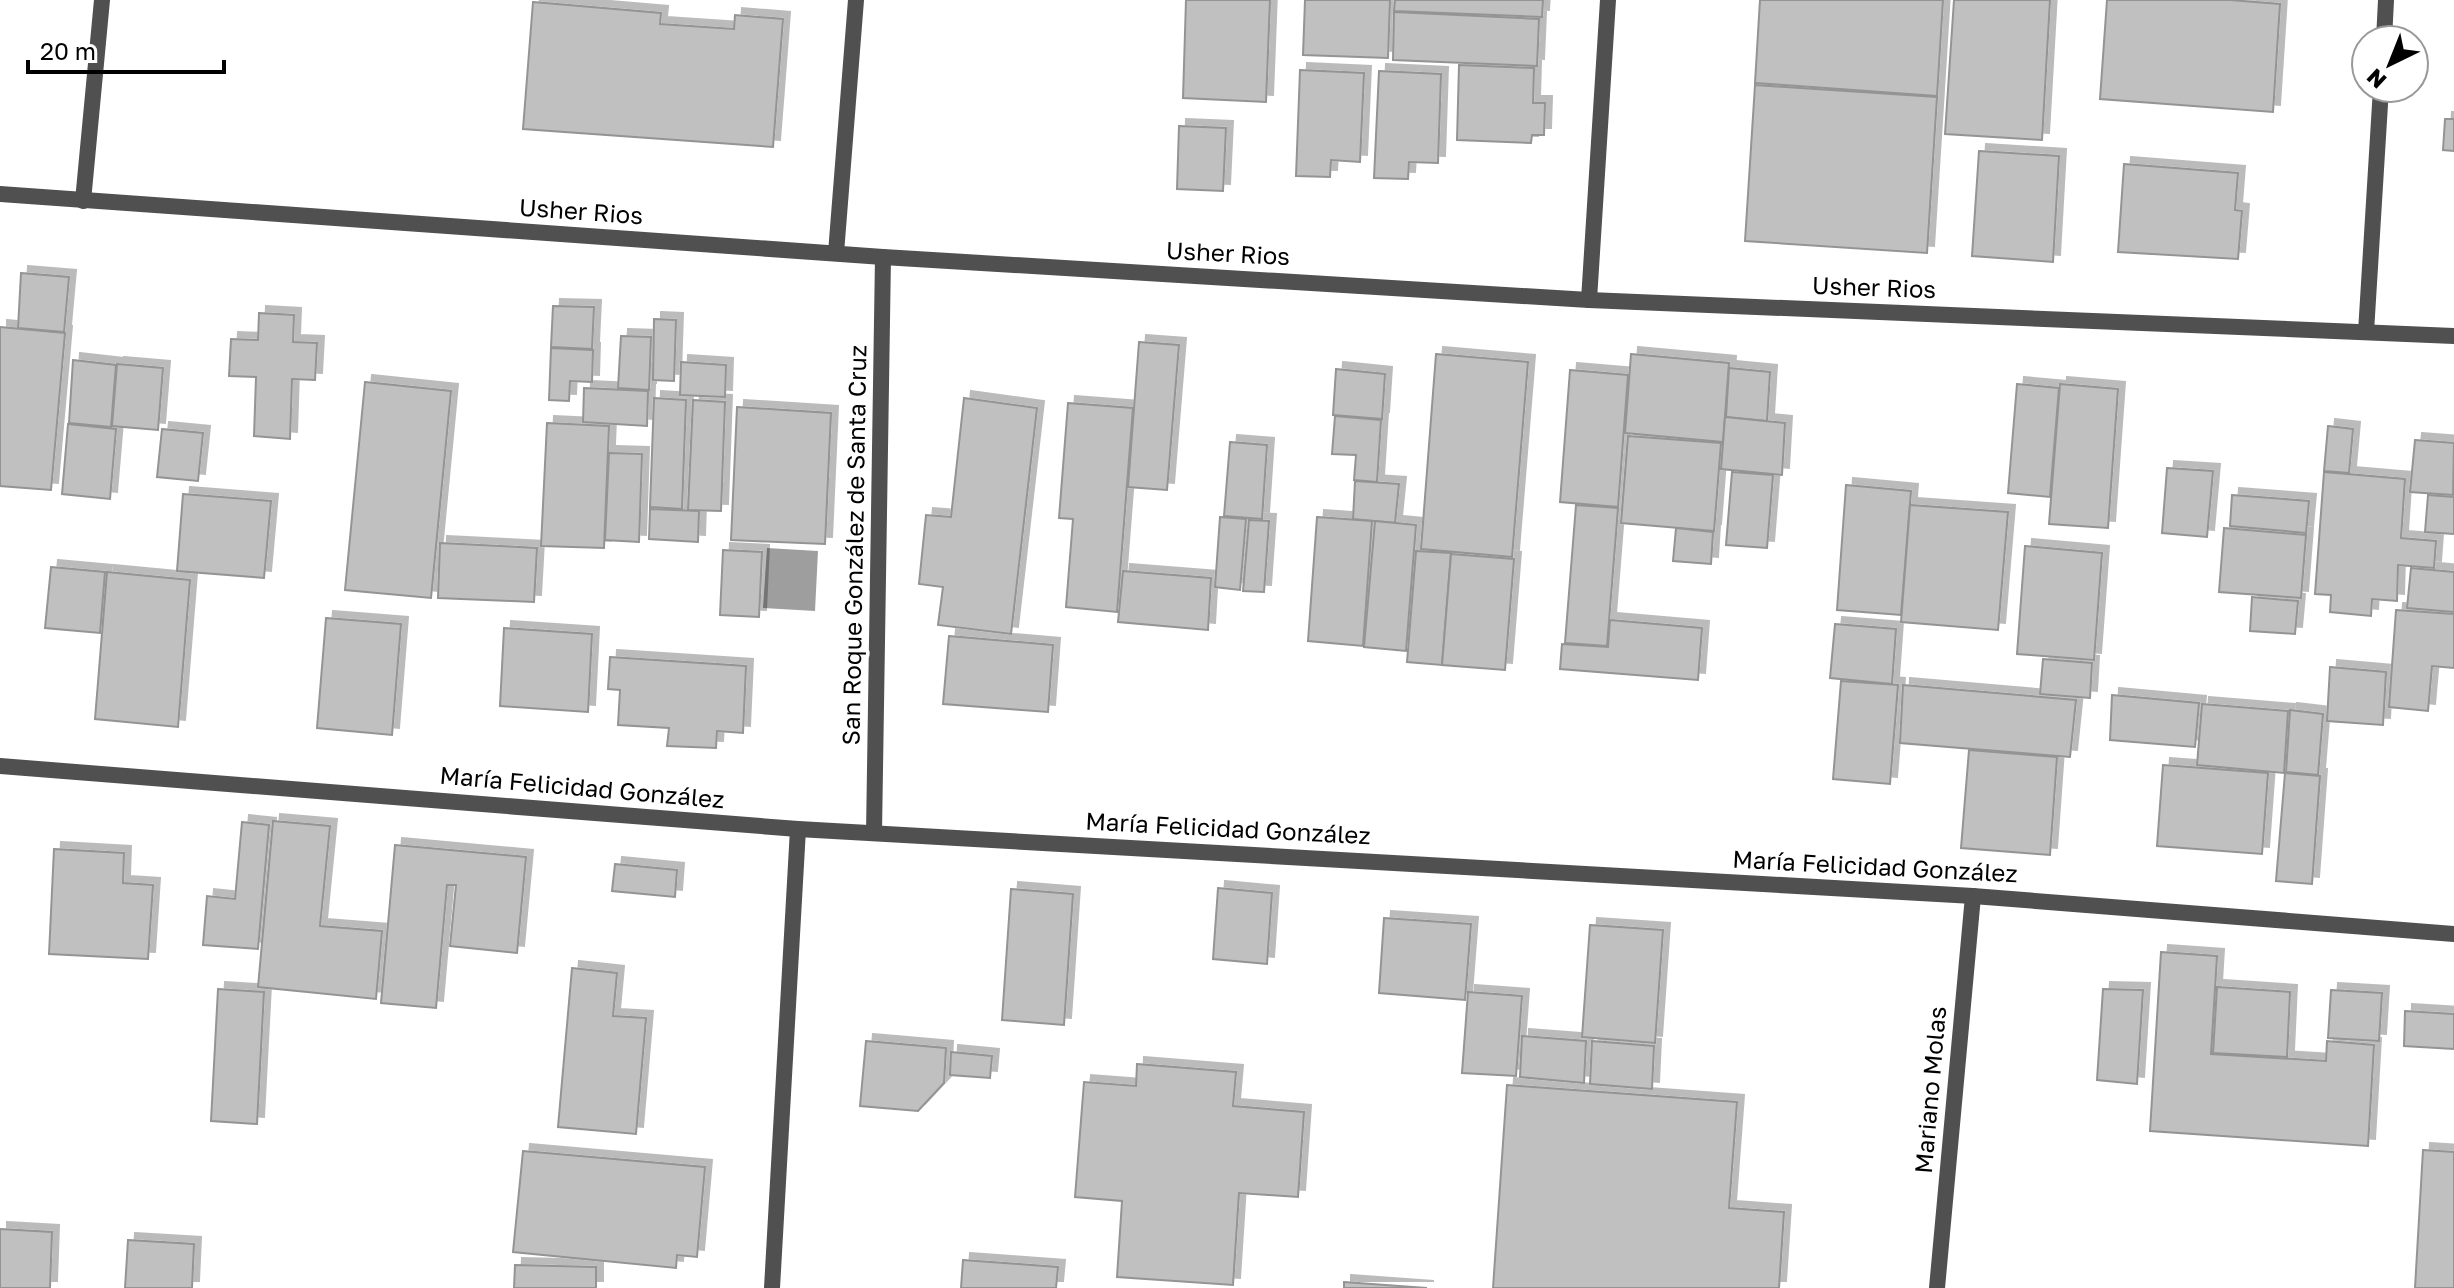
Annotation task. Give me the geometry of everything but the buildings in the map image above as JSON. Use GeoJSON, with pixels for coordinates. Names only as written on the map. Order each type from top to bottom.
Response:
{"type":"FeatureCollection","features":[{"type":"Feature","properties":{"kind":"street"},"geometry":{"type":"LineString","coordinates":[[83,201],[102,0]]}},
{"type":"Feature","properties":{"kind":"street"},"geometry":{"type":"LineString","coordinates":[[836,253],[856,0]]}},
{"type":"Feature","properties":{"kind":"street"},"geometry":{"type":"LineString","coordinates":[[1589,300],[1608,0]]}},
{"type":"Feature","properties":{"kind":"street"},"geometry":{"type":"LineString","coordinates":[[2385,24],[2386,0]]}},
{"type":"Feature","properties":{"kind":"street"},"geometry":{"type":"LineString","coordinates":[[2366,332],[2380,104]]}},
{"type":"Feature","properties":{"kind":"street","name":"Usher Rios"},"geometry":{"type":"LineString","coordinates":[[0,194],[883,257],[1589,300],[2454,336]]}},
{"type":"Feature","properties":{"kind":"street","name":"San Roque González de Santa Cruz"},"geometry":{"type":"LineString","coordinates":[[874,833],[883,257]]}},
{"type":"Feature","properties":{"kind":"street","name":"María Felicidad González"},"geometry":{"type":"LineString","coordinates":[[0,766],[798,829],[1973,896],[2454,934]]}},
{"type":"Feature","properties":{"kind":"street"},"geometry":{"type":"LineString","coordinates":[[772,1288],[798,829]]}},
{"type":"Feature","properties":{"kind":"street","name":"Mariano Molas"},"geometry":{"type":"LineString","coordinates":[[1937,1288],[1973,896]]}},
{"type":"Feature","properties":{"kind":"shaded area"},"geometry":{"type":"Polygon","coordinates":[[[767,548],[818,551],[815,611],[763,608],[767,548]]]}}]}
